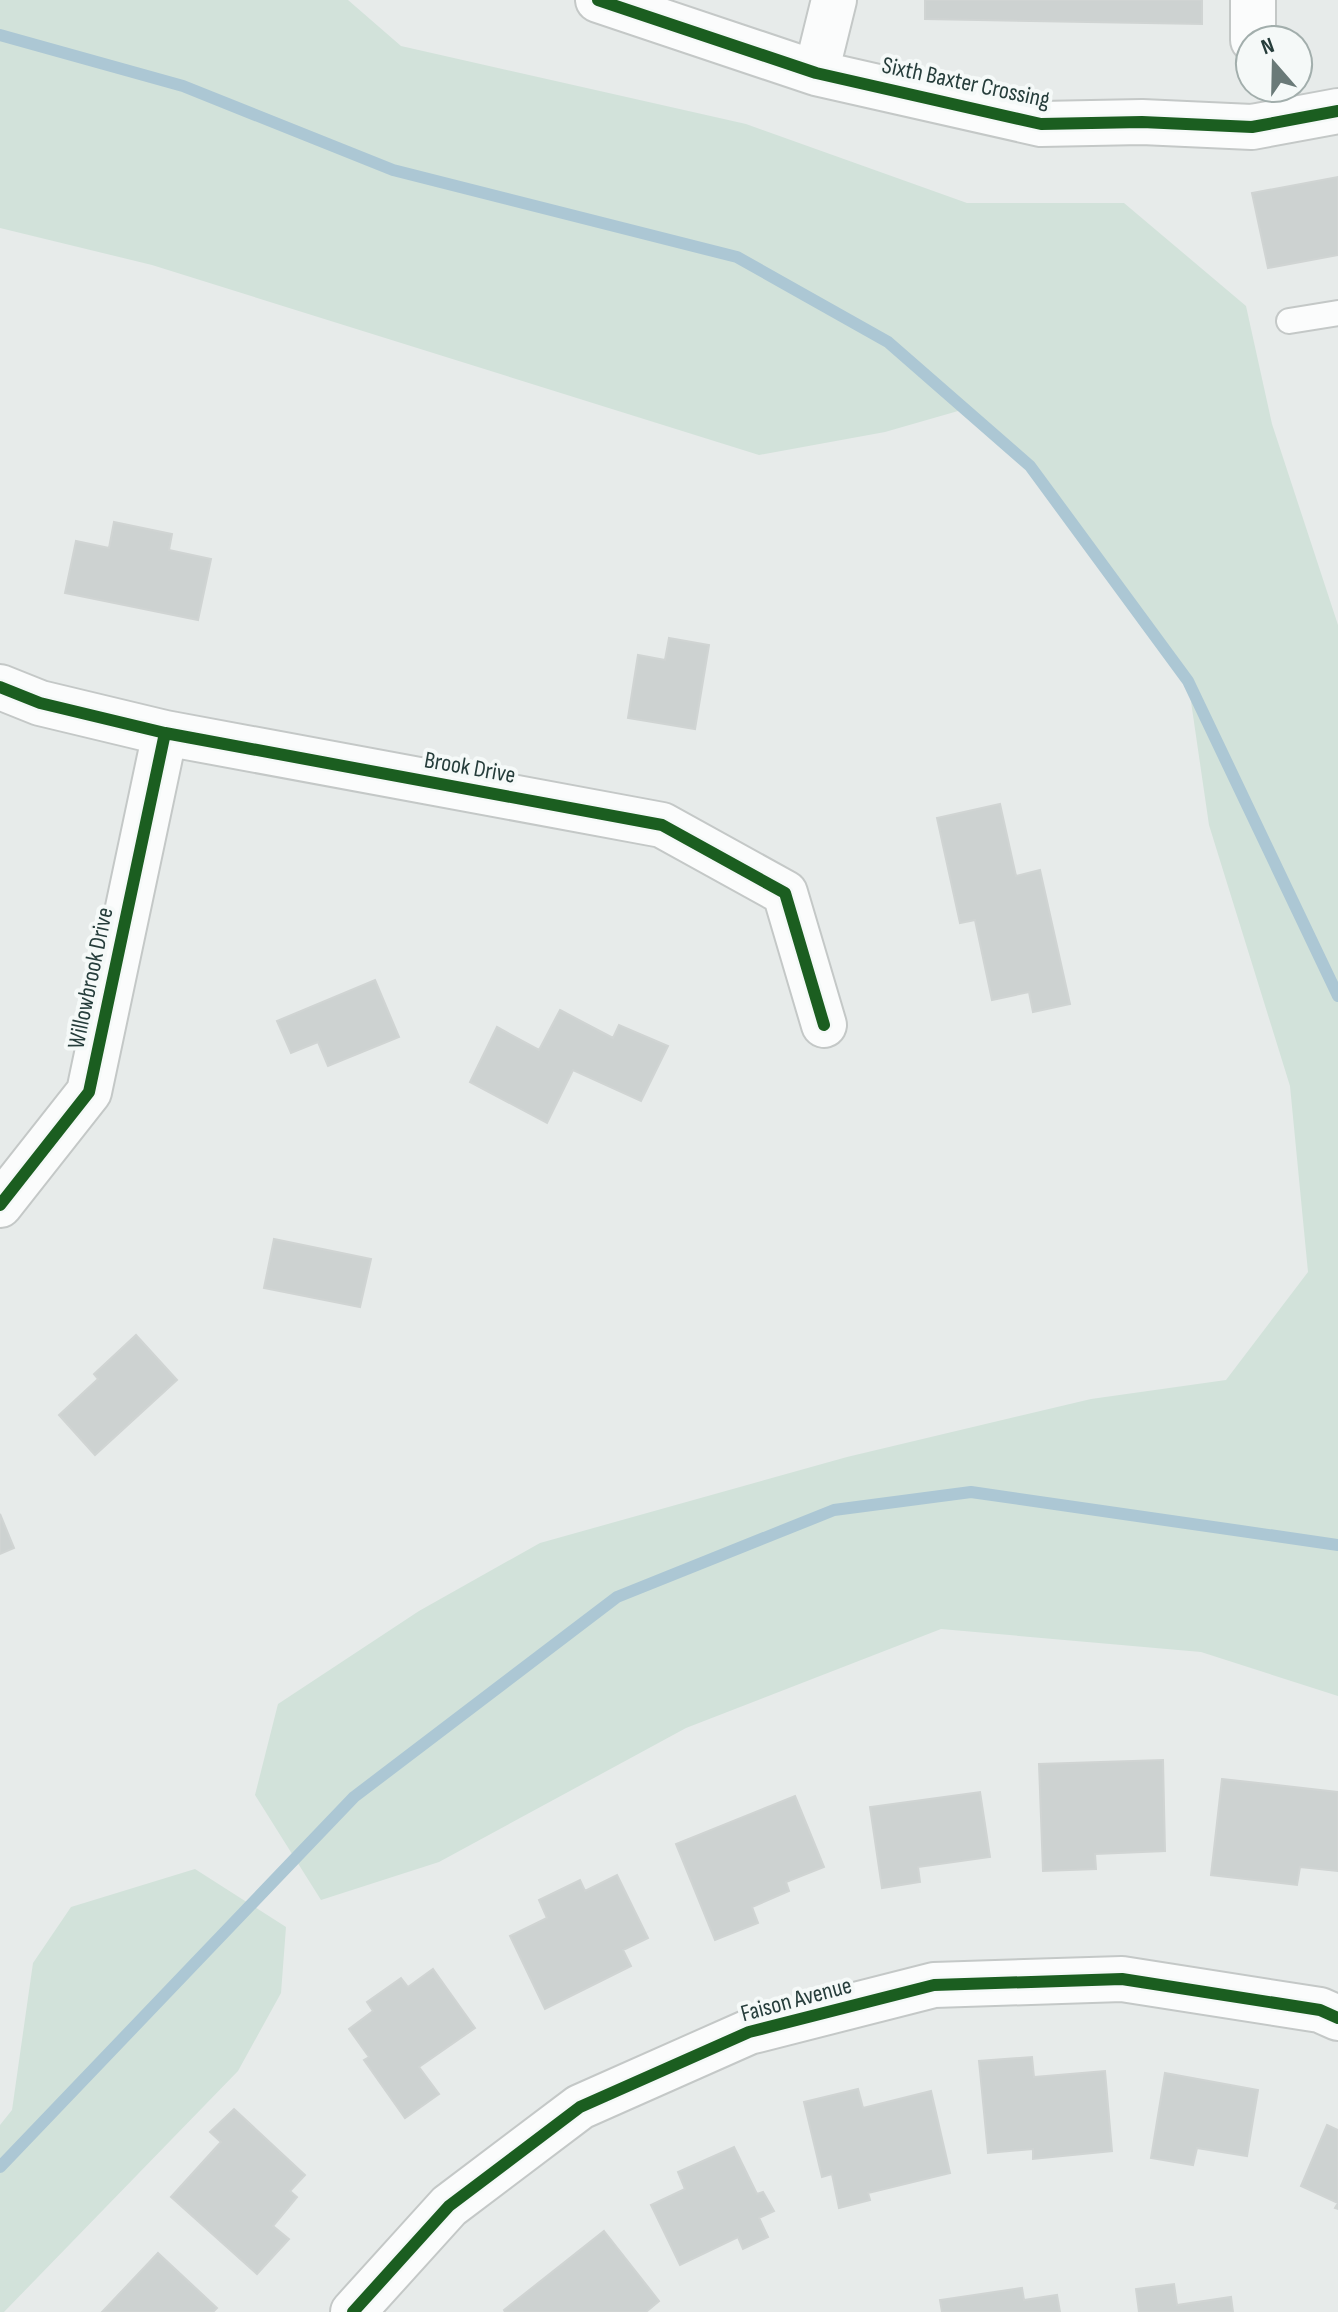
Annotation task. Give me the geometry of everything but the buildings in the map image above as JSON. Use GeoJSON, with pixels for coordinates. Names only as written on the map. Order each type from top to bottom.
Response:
{"type":"FeatureCollection","features":[{"type":"Feature","properties":{"kind":"street","name":"Sixth Baxter Crossing"},"geometry":{"type":"LineString","coordinates":[[598,0],[816,73],[1041,124],[1142,122],[1252,108],[1338,111]]}},
{"type":"Feature","properties":{"kind":"street"},"geometry":{"type":"LineString","coordinates":[[816,73],[834,0]]}},
{"type":"Feature","properties":{"kind":"street"},"geometry":{"type":"LineString","coordinates":[[1253,0],[1253,24]]}},
{"type":"Feature","properties":{"kind":"street","name":"Brook Drive"},"geometry":{"type":"LineString","coordinates":[[0,687],[40,703],[165,733],[662,825],[785,893],[824,1025]]}},
{"type":"Feature","properties":{"kind":"street","name":"Willowbrook Drive"},"geometry":{"type":"LineString","coordinates":[[0,1205],[89,1092],[165,733]]}},
{"type":"Feature","properties":{"kind":"street","name":"Faison Avenue"},"geometry":{"type":"LineString","coordinates":[[353,2312],[449,2206],[580,2107],[749,2032],[934,1985],[1122,1979],[1320,2010],[1338,2018]]}},
{"type":"Feature","properties":{"kind":"lane"},"geometry":{"type":"LineString","coordinates":[[1289,321],[1338,313]]}},
{"type":"Feature","properties":{"kind":"shaded area"},"geometry":{"type":"Polygon","coordinates":[[[0,0],[348,0],[401,46],[746,124],[967,203],[1124,203],[1246,306],[1272,424],[1338,625],[1338,1696],[1201,1652],[941,1629],[686,1728],[439,1862],[321,1900],[255,1795],[278,1704],[419,1611],[540,1543],[847,1457],[1091,1399],[1226,1380],[1308,1272],[1290,1086],[1209,825],[1188,681],[1030,466],[965,409],[885,432],[759,455],[152,265],[0,228],[0,0]]]}},
{"type":"Feature","properties":{"kind":"shaded area"},"geometry":{"type":"Polygon","coordinates":[[[195,1869],[286,1927],[281,1993],[238,2071],[4,2312],[0,2312],[0,2125],[12,2110],[33,1963],[71,1907],[195,1869]]]}},
{"type":"Feature","properties":{"kind":"waterway"},"geometry":{"type":"LineString","coordinates":[[0,35],[183,86],[393,170],[737,257],[888,342],[1030,466],[1188,681],[1338,996]]}},
{"type":"Feature","properties":{"kind":"waterway"},"geometry":{"type":"LineString","coordinates":[[0,2167],[354,1797],[617,1597],[834,1510],[971,1492],[1338,1545]]}},
{"type":"Feature","properties":{"kind":"cycle path"},"geometry":{"type":"LineString","coordinates":[[598,0],[816,73],[1041,124],[1142,122],[1252,127],[1338,111]]}},
{"type":"Feature","properties":{"kind":"cycle path"},"geometry":{"type":"LineString","coordinates":[[0,687],[40,703],[165,733],[662,825],[785,893],[824,1025]]}},
{"type":"Feature","properties":{"kind":"cycle path"},"geometry":{"type":"LineString","coordinates":[[0,1205],[89,1092],[165,733]]}},
{"type":"Feature","properties":{"kind":"cycle path"},"geometry":{"type":"LineString","coordinates":[[353,2312],[449,2206],[580,2107],[749,2032],[934,1985],[1122,1979],[1320,2010],[1338,2018]]}}]}
